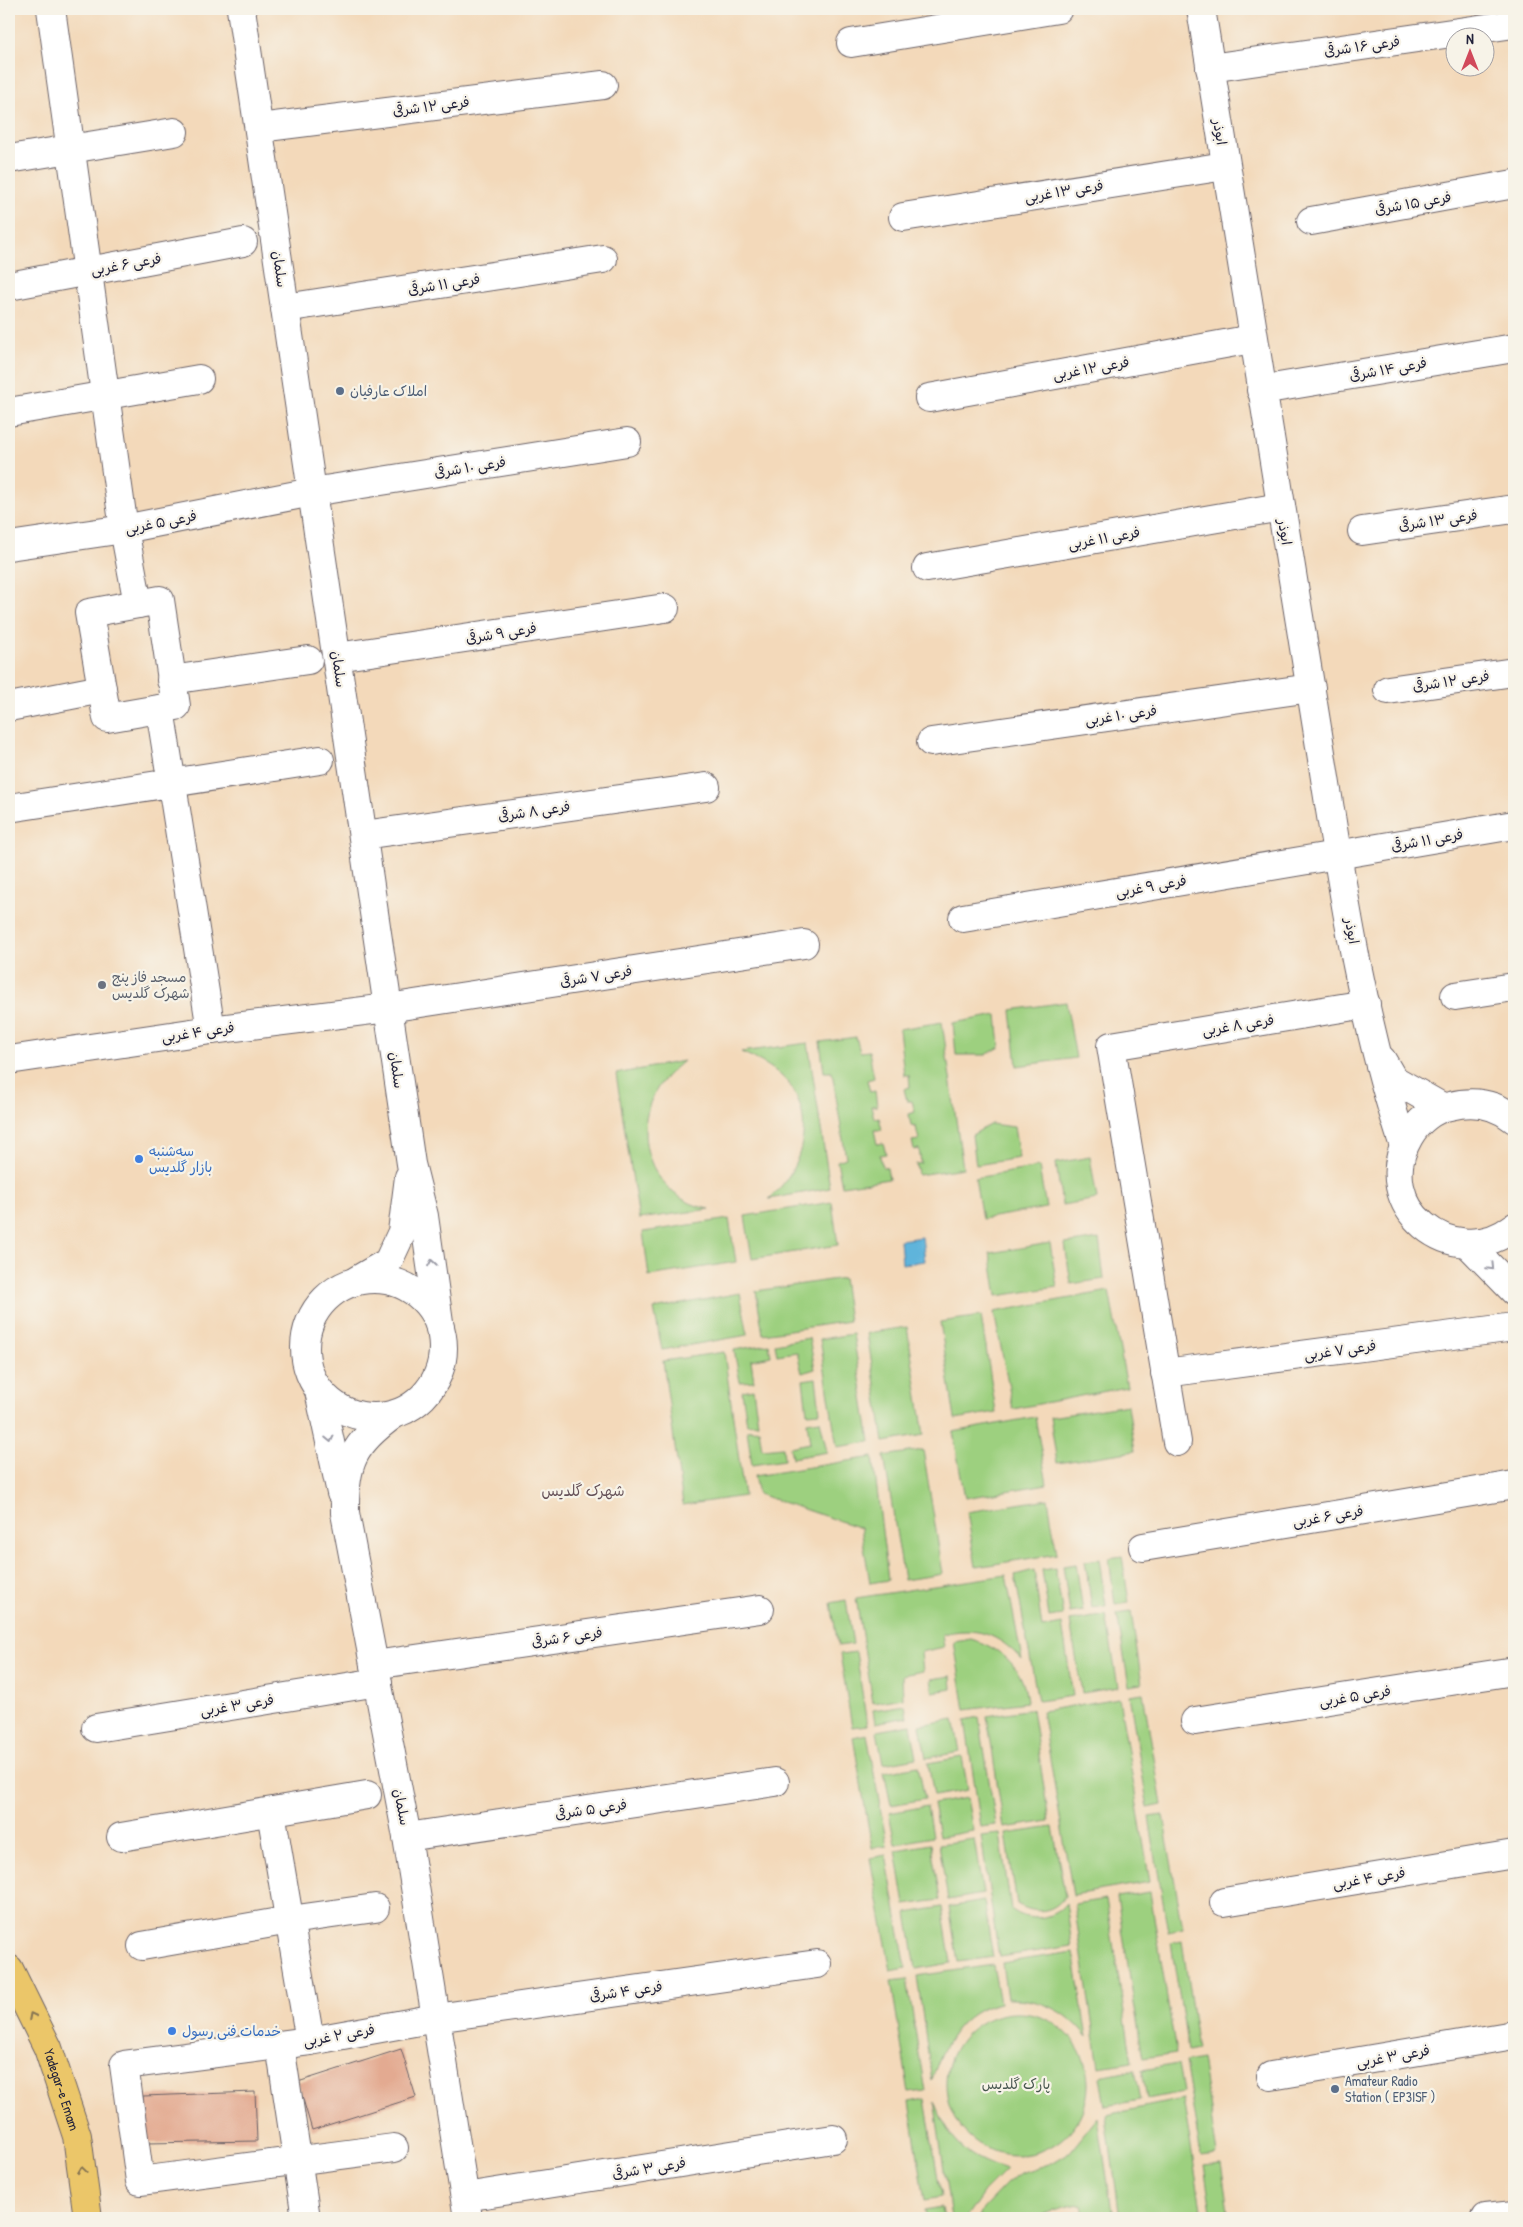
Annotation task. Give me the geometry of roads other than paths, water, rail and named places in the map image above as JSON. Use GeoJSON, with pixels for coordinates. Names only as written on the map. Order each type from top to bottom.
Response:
{"type":"FeatureCollection","features":[{"type":"Feature","properties":{"kind":"main road","name":"Yadegar-e Emam"},"geometry":{"type":"LineString","coordinates":[[9,1969],[48,2048],[77,2136],[88,2218]]}},
{"type":"Feature","properties":{"kind":"street"},"geometry":{"type":"LineString","coordinates":[[51,9],[124,529],[138,604]]}},
{"type":"Feature","properties":{"kind":"street","name":"سلمان"},"geometry":{"type":"LineString","coordinates":[[241,9],[411,1164],[424,1216],[440,1329]]}},
{"type":"Feature","properties":{"kind":"street"},"geometry":{"type":"LineString","coordinates":[[851,43],[1058,9]]}},
{"type":"Feature","properties":{"kind":"street","name":"ابوذر"},"geometry":{"type":"LineString","coordinates":[[1201,9],[1252,339],[1339,855],[1366,1004],[1377,1053],[1404,1146]]}},
{"type":"Feature","properties":{"kind":"street","name":"فرعی ۱۶ شرقی"},"geometry":{"type":"LineString","coordinates":[[1210,68],[1513,22]]}},
{"type":"Feature","properties":{"kind":"street","name":"فرعی ۱۲ شرقی"},"geometry":{"type":"LineString","coordinates":[[259,128],[603,85]]}},
{"type":"Feature","properties":{"kind":"street"},"geometry":{"type":"LineString","coordinates":[[9,159],[174,132]]}},
{"type":"Feature","properties":{"kind":"street","name":"فرعی ۱۳ غربی"},"geometry":{"type":"LineString","coordinates":[[903,217],[1225,166]]}},
{"type":"Feature","properties":{"kind":"street","name":"فرعی ۱۵ شرقی"},"geometry":{"type":"LineString","coordinates":[[1311,220],[1514,184]]}},
{"type":"Feature","properties":{"kind":"street","name":"فرعی ۶ غربی"},"geometry":{"type":"LineString","coordinates":[[9,286],[243,242]]}},
{"type":"Feature","properties":{"kind":"street","name":"فرعی ۱۱ شرقی"},"geometry":{"type":"LineString","coordinates":[[286,308],[603,259]]}},
{"type":"Feature","properties":{"kind":"street","name":"فرعی ۱۲ غربی"},"geometry":{"type":"LineString","coordinates":[[929,398],[1252,339]]}},
{"type":"Feature","properties":{"kind":"street","name":"فرعی ۱۴ شرقی"},"geometry":{"type":"LineString","coordinates":[[1261,390],[1514,348]]}},
{"type":"Feature","properties":{"kind":"street"},"geometry":{"type":"LineString","coordinates":[[9,412],[199,380]]}},
{"type":"Feature","properties":{"kind":"street","name":"فرعی ۱۰ شرقی"},"geometry":{"type":"LineString","coordinates":[[312,492],[627,442]]}},
{"type":"Feature","properties":{"kind":"street","name":"فرعی ۵ غربی"},"geometry":{"type":"LineString","coordinates":[[9,546],[124,529],[312,492]]}},
{"type":"Feature","properties":{"kind":"street","name":"فرعی ۱۱ غربی"},"geometry":{"type":"LineString","coordinates":[[927,568],[1281,507]]}},
{"type":"Feature","properties":{"kind":"street","name":"فرعی ۱۳ شرقی"},"geometry":{"type":"LineString","coordinates":[[1362,531],[1514,509]]}},
{"type":"Feature","properties":{"kind":"street"},"geometry":{"type":"LineString","coordinates":[[160,600],[171,680],[176,706],[107,718],[89,613],[160,600]]}},
{"type":"Feature","properties":{"kind":"street","name":"فرعی ۹ شرقی"},"geometry":{"type":"LineString","coordinates":[[337,658],[665,608]]}},
{"type":"Feature","properties":{"kind":"street"},"geometry":{"type":"LineString","coordinates":[[171,680],[308,660]]}},
{"type":"Feature","properties":{"kind":"street","name":"فرعی ۱۲ شرقی"},"geometry":{"type":"LineString","coordinates":[[1388,690],[1514,672]]}},
{"type":"Feature","properties":{"kind":"street","name":"فرعی ۱۰ غربی"},"geometry":{"type":"LineString","coordinates":[[931,742],[1311,688]]}},
{"type":"Feature","properties":{"kind":"street"},"geometry":{"type":"LineString","coordinates":[[9,707],[102,689]]}},
{"type":"Feature","properties":{"kind":"street"},"geometry":{"type":"LineString","coordinates":[[160,709],[173,781],[211,1030]]}},
{"type":"Feature","properties":{"kind":"street"},"geometry":{"type":"LineString","coordinates":[[9,808],[173,781],[320,760]]}},
{"type":"Feature","properties":{"kind":"street","name":"فرعی ۸ شرقی"},"geometry":{"type":"LineString","coordinates":[[363,835],[706,787]]}},
{"type":"Feature","properties":{"kind":"street","name":"فرعی ۱۱ شرقی"},"geometry":{"type":"LineString","coordinates":[[1339,855],[1514,825]]}},
{"type":"Feature","properties":{"kind":"street","name":"فرعی ۹ غربی"},"geometry":{"type":"LineString","coordinates":[[963,918],[1339,855]]}},
{"type":"Feature","properties":{"kind":"street","name":"فرعی ۷ شرقی"},"geometry":{"type":"LineString","coordinates":[[388,1008],[804,944]]}},
{"type":"Feature","properties":{"kind":"street"},"geometry":{"type":"LineString","coordinates":[[1455,996],[1514,987]]}},
{"type":"Feature","properties":{"kind":"street","name":"فرعی ۸ غربی"},"geometry":{"type":"LineString","coordinates":[[1165,1373],[1111,1046],[1366,1004]]}},
{"type":"Feature","properties":{"kind":"street","name":"فرعی ۴ غربی"},"geometry":{"type":"LineString","coordinates":[[9,1057],[388,1008]]}},
{"type":"Feature","properties":{"kind":"street"},"geometry":{"type":"LineString","coordinates":[[1377,1053],[1393,1079],[1442,1107]]}},
{"type":"Feature","properties":{"kind":"street"},"geometry":{"type":"LineString","coordinates":[[1514,1120],[1505,1112],[1485,1104],[1463,1103],[1442,1107],[1426,1117],[1413,1130],[1404,1146],[1398,1168],[1400,1191],[1410,1212],[1425,1228],[1446,1240],[1468,1244],[1488,1241],[1506,1234],[1514,1227]]}},
{"type":"Feature","properties":{"kind":"street"},"geometry":{"type":"LineString","coordinates":[[354,1282],[376,1279],[397,1283],[416,1294],[431,1309],[440,1329],[443,1350],[435,1378],[428,1391],[412,1405],[393,1415],[373,1417],[353,1414],[334,1405],[319,1391],[308,1372],[304,1350],[307,1328],[318,1307],[334,1292],[388,1262],[402,1232],[411,1164]]}},
{"type":"Feature","properties":{"kind":"street"},"geometry":{"type":"LineString","coordinates":[[1468,1244],[1514,1291]]}},
{"type":"Feature","properties":{"kind":"street","name":"فرعی ۷ غربی"},"geometry":{"type":"LineString","coordinates":[[1165,1373],[1514,1327]]}},
{"type":"Feature","properties":{"kind":"street"},"geometry":{"type":"LineString","coordinates":[[1165,1373],[1177,1442]]}},
{"type":"Feature","properties":{"kind":"street"},"geometry":{"type":"LineString","coordinates":[[319,1391],[345,1513]]}},
{"type":"Feature","properties":{"kind":"street","name":"سلمان"},"geometry":{"type":"LineString","coordinates":[[393,1415],[370,1432],[353,1456],[344,1484],[345,1513],[407,1836],[466,2207]]}},
{"type":"Feature","properties":{"kind":"street","name":"فرعی ۶ غربی"},"geometry":{"type":"LineString","coordinates":[[1143,1547],[1514,1485]]}},
{"type":"Feature","properties":{"kind":"street","name":"فرعی ۶ شرقی"},"geometry":{"type":"LineString","coordinates":[[376,1674],[760,1609]]}},
{"type":"Feature","properties":{"kind":"street","name":"فرعی ۵ غربی"},"geometry":{"type":"LineString","coordinates":[[1195,1721],[1514,1671]]}},
{"type":"Feature","properties":{"kind":"street","name":"فرعی ۳ غربی"},"geometry":{"type":"LineString","coordinates":[[96,1728],[376,1674]]}},
{"type":"Feature","properties":{"kind":"street","name":"فرعی ۵ شرقی"},"geometry":{"type":"LineString","coordinates":[[407,1836],[775,1782]]}},
{"type":"Feature","properties":{"kind":"street"},"geometry":{"type":"LineString","coordinates":[[121,1837],[367,1794]]}},
{"type":"Feature","properties":{"kind":"street"},"geometry":{"type":"LineString","coordinates":[[271,1812],[310,2041]]}},
{"type":"Feature","properties":{"kind":"street","name":"فرعی ۴ غربی"},"geometry":{"type":"LineString","coordinates":[[1224,1902],[1514,1854]]}},
{"type":"Feature","properties":{"kind":"street"},"geometry":{"type":"LineString","coordinates":[[142,1946],[290,1920],[375,1908]]}},
{"type":"Feature","properties":{"kind":"street","name":"فرعی ۴ شرقی"},"geometry":{"type":"LineString","coordinates":[[436,2018],[817,1964]]}},
{"type":"Feature","properties":{"kind":"street","name":"فرعی ۲ غربی"},"geometry":{"type":"LineString","coordinates":[[298,2159],[140,2181],[124,2065],[310,2041],[436,2018]]}},
{"type":"Feature","properties":{"kind":"street","name":"فرعی ۳ غربی"},"geometry":{"type":"LineString","coordinates":[[1271,2076],[1514,2035]]}},
{"type":"Feature","properties":{"kind":"street"},"geometry":{"type":"LineString","coordinates":[[280,2045],[306,2218]]}},
{"type":"Feature","properties":{"kind":"street","name":"فرعی ۳ شرقی"},"geometry":{"type":"LineString","coordinates":[[466,2207],[834,2139]]}},
{"type":"Feature","properties":{"kind":"street"},"geometry":{"type":"LineString","coordinates":[[298,2159],[394,2148]]}},
{"type":"Feature","properties":{"kind":"street"},"geometry":{"type":"LineString","coordinates":[[1485,2218],[1514,2215]]}},
{"type":"Feature","properties":{"kind":"water"},"geometry":{"type":"Polygon","coordinates":[[[922,1237],[925,1261],[902,1264],[900,1240],[922,1237]]]}},
{"type":"Feature","properties":{"kind":"place","name":"املاک عارفیان"},"geometry":{"type":"Point","coordinates":[340,391]}},
{"type":"Feature","properties":{"kind":"place","name":"مسجد فاز پنج شهرک گلدیس"},"geometry":{"type":"Point","coordinates":[102,985]}},
{"type":"Feature","properties":{"kind":"place","name":"سه‌شنبه بازار گلدیس"},"geometry":{"type":"Point","coordinates":[139,1159]}},
{"type":"Feature","properties":{"kind":"place","name":"خدمات فنی رسول"},"geometry":{"type":"Point","coordinates":[172,2031]}},
{"type":"Feature","properties":{"kind":"place","name":"Amateur Radio Station ( EP3ISF )"},"geometry":{"type":"Point","coordinates":[1335,2089]}},
{"type":"Feature","properties":{"kind":"district","name":"شهرک گلدیس"},"geometry":{"type":"Point","coordinates":[583,1491]}},
{"type":"Feature","properties":{"kind":"park label","name":"پارک گلدیس"},"geometry":{"type":"Point","coordinates":[1016,2084]}}]}
